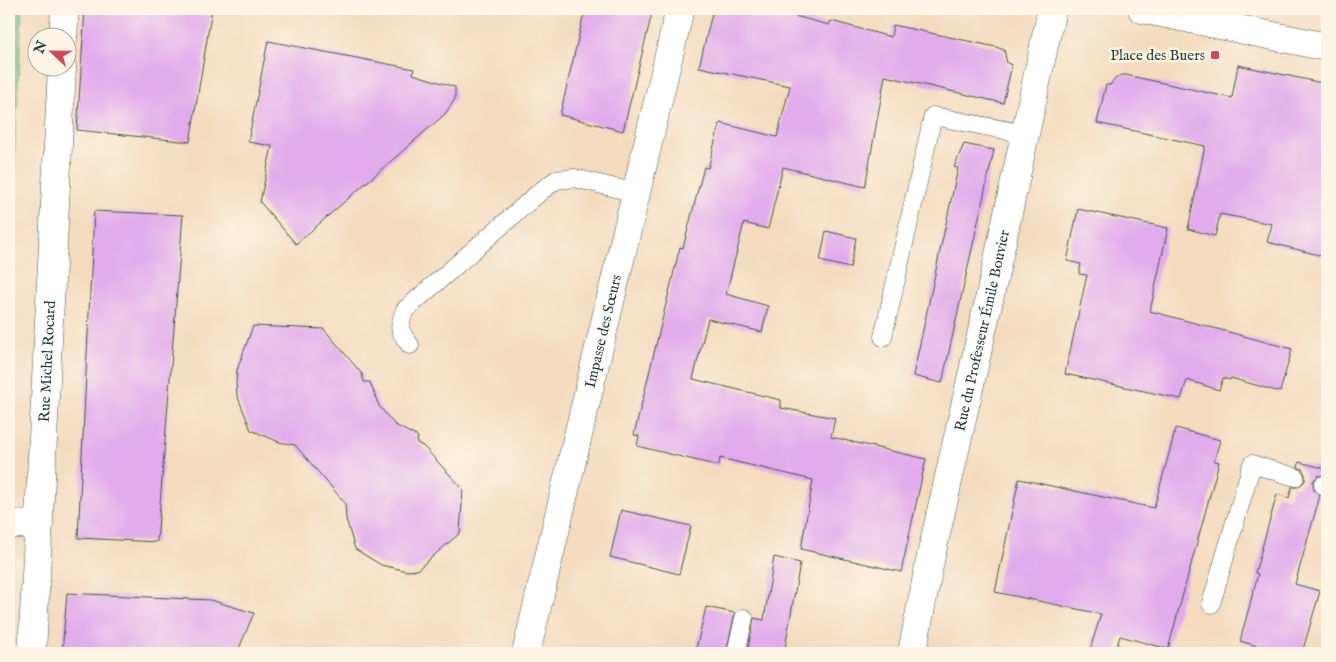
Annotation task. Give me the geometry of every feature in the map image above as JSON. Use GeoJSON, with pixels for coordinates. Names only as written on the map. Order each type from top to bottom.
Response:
{"type":"FeatureCollection","features":[{"type":"Feature","properties":{"kind":"street"},"geometry":{"type":"LineString","coordinates":[[64,28],[65,9]]}},
{"type":"Feature","properties":{"kind":"street","name":"Impasse des Sœurs"},"geometry":{"type":"LineString","coordinates":[[526,653],[680,9]]}},
{"type":"Feature","properties":{"kind":"street","name":"Rue du Professeur Émile Bouvier"},"geometry":{"type":"LineString","coordinates":[[912,653],[931,556],[1052,9]]}},
{"type":"Feature","properties":{"kind":"street"},"geometry":{"type":"LineString","coordinates":[[1142,9],[1327,46]]}},
{"type":"Feature","properties":{"kind":"street","name":"Rue Michel Rocard"},"geometry":{"type":"LineString","coordinates":[[32,653],[61,78]]}},
{"type":"Feature","properties":{"kind":"street"},"geometry":{"type":"LineString","coordinates":[[9,524],[39,525]]}},
{"type":"Feature","properties":{"kind":"lane"},"geometry":{"type":"LineString","coordinates":[[883,338],[933,116],[1025,134]]}},
{"type":"Feature","properties":{"kind":"lane"},"geometry":{"type":"LineString","coordinates":[[410,346],[400,333],[400,322],[405,310],[556,180],[574,178],[636,193]]}},
{"type":"Feature","properties":{"kind":"lane"},"geometry":{"type":"LineString","coordinates":[[1211,604],[1252,464],[1295,477]]}},
{"type":"Feature","properties":{"kind":"lane"},"geometry":{"type":"LineString","coordinates":[[736,653],[744,618]]}},
{"type":"Feature","properties":{"kind":"green space"},"geometry":{"type":"Polygon","coordinates":[[[9,9],[22,9],[9,258],[9,9]]]}},
{"type":"Feature","properties":{"kind":"building"},"geometry":{"type":"Polygon","coordinates":[[[85,9],[212,9],[190,142],[77,130],[85,9]]]}},
{"type":"Feature","properties":{"kind":"building"},"geometry":{"type":"Polygon","coordinates":[[[585,9],[653,9],[623,131],[560,115],[585,9]]]}},
{"type":"Feature","properties":{"kind":"building"},"geometry":{"type":"Polygon","coordinates":[[[713,9],[768,9],[829,25],[831,21],[891,37],[893,25],[996,47],[1004,50],[1007,63],[1012,65],[1003,103],[885,76],[865,187],[783,167],[768,229],[744,223],[726,294],[768,306],[762,332],[708,319],[693,379],[781,400],[781,408],[835,418],[831,437],[926,459],[901,572],[801,549],[813,480],[720,458],[719,466],[637,446],[639,436],[634,435],[680,247],[683,248],[704,167],[708,168],[720,123],[777,137],[790,86],[699,67],[713,9]]]}},
{"type":"Feature","properties":{"kind":"building"},"geometry":{"type":"Polygon","coordinates":[[[268,41],[414,69],[413,74],[455,87],[455,99],[445,114],[296,244],[260,202],[272,146],[248,142],[268,41]]]}},
{"type":"Feature","properties":{"kind":"building"},"geometry":{"type":"Polygon","coordinates":[[[1238,65],[1327,84],[1327,257],[1267,242],[1272,224],[1220,214],[1215,236],[1188,229],[1205,146],[1097,123],[1106,85],[1110,85],[1121,75],[1232,98],[1238,65]]]}},
{"type":"Feature","properties":{"kind":"building"},"geometry":{"type":"Polygon","coordinates":[[[964,144],[994,150],[942,383],[913,376],[958,168],[954,167],[964,144]]]}},
{"type":"Feature","properties":{"kind":"building"},"geometry":{"type":"Polygon","coordinates":[[[1078,209],[1168,228],[1150,311],[1292,349],[1280,392],[1231,378],[1230,380],[1223,378],[1219,390],[1187,380],[1181,399],[1065,374],[1087,275],[1079,274],[1081,264],[1067,261],[1078,209]]]}},
{"type":"Feature","properties":{"kind":"building"},"geometry":{"type":"Polygon","coordinates":[[[94,211],[183,215],[157,542],[78,538],[94,211]]]}},
{"type":"Feature","properties":{"kind":"building"},"geometry":{"type":"Polygon","coordinates":[[[826,231],[856,238],[850,268],[820,261],[826,231]]]}},
{"type":"Feature","properties":{"kind":"building"},"geometry":{"type":"Polygon","coordinates":[[[253,326],[324,329],[362,374],[364,382],[370,382],[379,406],[395,425],[418,437],[417,443],[423,446],[463,489],[460,533],[417,570],[407,571],[381,565],[355,549],[346,519],[345,503],[295,445],[279,442],[251,430],[237,395],[236,383],[237,370],[253,326]]]}},
{"type":"Feature","properties":{"kind":"building"},"geometry":{"type":"Polygon","coordinates":[[[1176,428],[1220,440],[1214,461],[1219,462],[1168,649],[1120,636],[1115,653],[1089,653],[1101,614],[995,592],[1019,479],[1154,508],[1176,428]]]}},
{"type":"Feature","properties":{"kind":"building"},"geometry":{"type":"Polygon","coordinates":[[[1299,462],[1327,469],[1326,475],[1318,476],[1313,481],[1314,490],[1320,495],[1295,584],[1320,591],[1302,653],[1256,653],[1257,646],[1240,641],[1258,574],[1255,573],[1277,494],[1289,498],[1292,487],[1298,487],[1305,481],[1305,474],[1298,467],[1299,462]]]}},
{"type":"Feature","properties":{"kind":"building"},"geometry":{"type":"Polygon","coordinates":[[[621,510],[691,526],[679,574],[610,557],[621,510]]]}},
{"type":"Feature","properties":{"kind":"building"},"geometry":{"type":"Polygon","coordinates":[[[774,557],[800,563],[784,653],[747,653],[754,618],[764,620],[774,557]]]}},
{"type":"Feature","properties":{"kind":"building"},"geometry":{"type":"Polygon","coordinates":[[[67,593],[210,600],[254,613],[237,653],[62,653],[67,593]]]}},
{"type":"Feature","properties":{"kind":"building"},"geometry":{"type":"Polygon","coordinates":[[[706,607],[735,613],[726,653],[695,653],[706,607]]]}},
{"type":"Feature","properties":{"kind":"place","name":"Place des Buers"},"geometry":{"type":"Point","coordinates":[1215,55]}}]}
